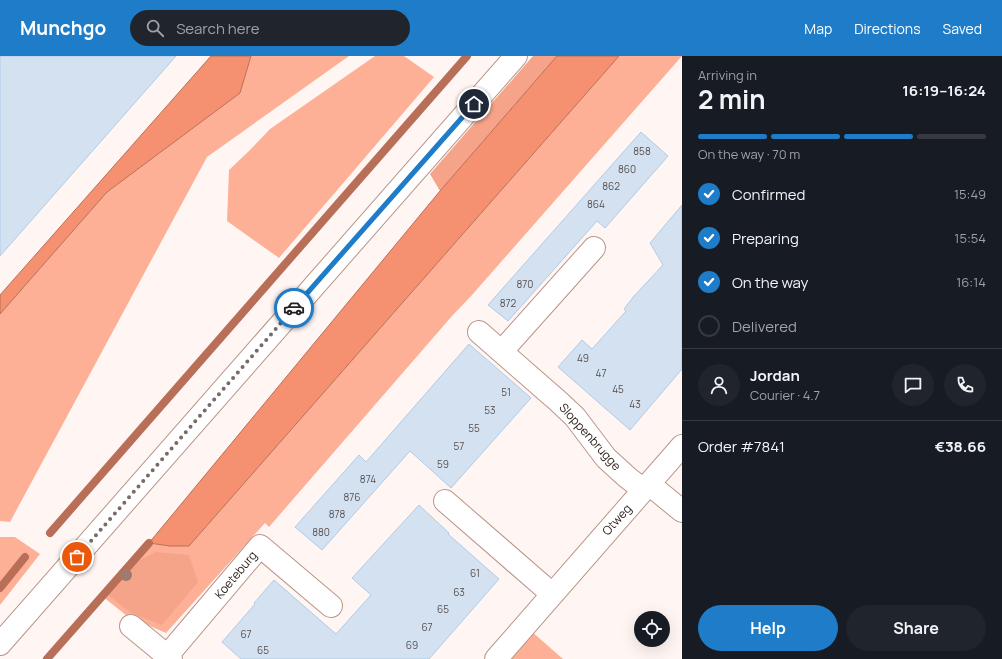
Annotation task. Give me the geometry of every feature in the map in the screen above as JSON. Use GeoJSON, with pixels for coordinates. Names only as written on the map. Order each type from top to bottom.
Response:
{"type":"FeatureCollection","features":[{"type":"Feature","properties":{"kind":"street"},"geometry":{"type":"LineString","coordinates":[[0,644],[516,56]]}},
{"type":"Feature","properties":{"kind":"street"},"geometry":{"type":"LineString","coordinates":[[502,351],[594,248]]}},
{"type":"Feature","properties":{"kind":"street","name":"Sloppenbrugge"},"geometry":{"type":"LineString","coordinates":[[479,332],[575,417],[606,458],[628,478],[646,487],[682,511]]}},
{"type":"Feature","properties":{"kind":"street","name":"Otweg"},"geometry":{"type":"LineString","coordinates":[[496,659],[682,446]]}},
{"type":"Feature","properties":{"kind":"street"},"geometry":{"type":"LineString","coordinates":[[445,501],[552,594]]}},
{"type":"Feature","properties":{"kind":"street","name":"Koeteburg"},"geometry":{"type":"LineString","coordinates":[[131,626],[169,657],[260,546],[331,606]]}},
{"type":"Feature","properties":{"kind":"shaded area"},"geometry":{"type":"Polygon","coordinates":[[[211,56],[251,56],[240,93],[107,192],[0,314],[0,295],[211,56]]]}},
{"type":"Feature","properties":{"kind":"shaded area"},"geometry":{"type":"Polygon","coordinates":[[[251,56],[349,56],[207,157],[10,522],[0,521],[0,314],[107,192],[240,93],[251,56]]]}},
{"type":"Feature","properties":{"kind":"shaded area"},"geometry":{"type":"Polygon","coordinates":[[[375,56],[404,56],[434,77],[279,258],[227,221],[229,170],[270,129],[375,56]]]}},
{"type":"Feature","properties":{"kind":"shaded area"},"geometry":{"type":"Polygon","coordinates":[[[533,56],[557,56],[440,191],[430,174],[533,56]]]}},
{"type":"Feature","properties":{"kind":"shaded area"},"geometry":{"type":"Polygon","coordinates":[[[557,56],[619,56],[189,546],[170,546],[149,543],[440,191],[557,56]]]}},
{"type":"Feature","properties":{"kind":"shaded area"},"geometry":{"type":"Polygon","coordinates":[[[619,56],[682,56],[452,316],[269,527],[265,523],[166,633],[127,616],[102,596],[149,543],[170,546],[189,546],[619,56]]]}},
{"type":"Feature","properties":{"kind":"shaded area"},"geometry":{"type":"Polygon","coordinates":[[[0,537],[15,537],[40,554],[0,605],[0,537]]]}},
{"type":"Feature","properties":{"kind":"shaded area"},"geometry":{"type":"Polygon","coordinates":[[[156,552],[189,555],[198,582],[162,625],[131,613],[108,595],[140,560],[156,552]]]}},
{"type":"Feature","properties":{"kind":"shaded area"},"geometry":{"type":"Polygon","coordinates":[[[530,630],[563,659],[504,659],[530,630]]]}},
{"type":"Feature","properties":{"kind":"building"},"geometry":{"type":"Polygon","coordinates":[[[0,56],[176,56],[0,256],[0,56]]]}},
{"type":"Feature","properties":{"kind":"building"},"geometry":{"type":"Polygon","coordinates":[[[641,132],[668,156],[605,228],[597,221],[508,321],[488,305],[641,132]]]}},
{"type":"Feature","properties":{"kind":"building"},"geometry":{"type":"Polygon","coordinates":[[[682,205],[682,369],[630,430],[558,367],[582,340],[592,349],[626,311],[624,309],[634,296],[663,265],[650,243],[682,205]]]}},
{"type":"Feature","properties":{"kind":"building"},"geometry":{"type":"Polygon","coordinates":[[[469,344],[531,398],[451,488],[410,451],[322,550],[295,527],[359,455],[366,462],[469,344]]]}},
{"type":"Feature","properties":{"kind":"building"},"geometry":{"type":"Polygon","coordinates":[[[419,505],[449,533],[448,534],[499,579],[429,659],[241,659],[222,642],[274,580],[336,634],[371,595],[352,578],[419,505]]]}},
{"type":"Feature","properties":{"kind":"waterway"},"geometry":{"type":"LineString","coordinates":[[50,533],[467,56]]}},
{"type":"Feature","properties":{"kind":"waterway"},"geometry":{"type":"LineString","coordinates":[[47,659],[149,543]]}},
{"type":"Feature","properties":{"kind":"waterway"},"geometry":{"type":"LineString","coordinates":[[0,588],[25,557]]}},
{"type":"Feature","properties":{"kind":"way so far"},"geometry":{"type":"LineString","coordinates":[[77,557],[294,308]]}},
{"type":"Feature","properties":{"kind":"route"},"geometry":{"type":"LineString","coordinates":[[294,308],[474,104]]}}]}
